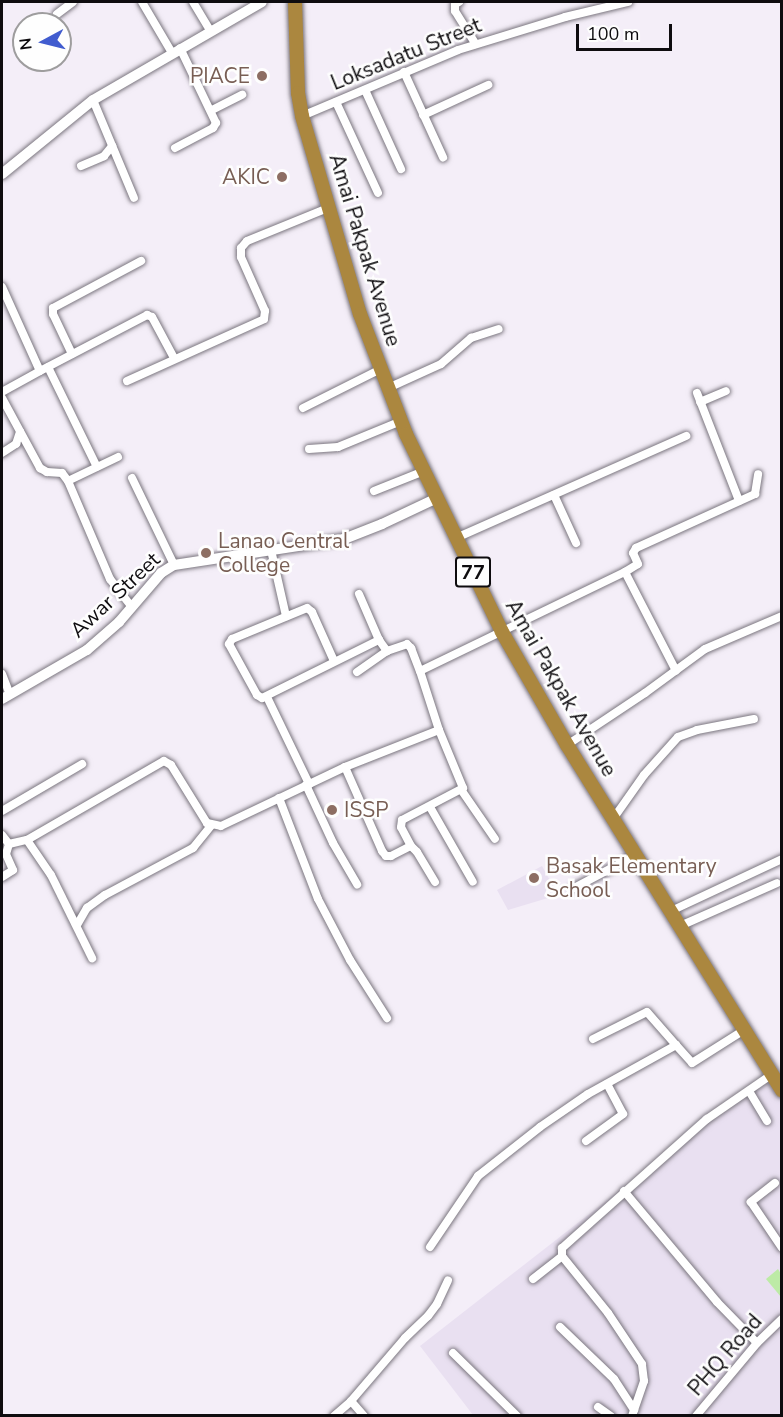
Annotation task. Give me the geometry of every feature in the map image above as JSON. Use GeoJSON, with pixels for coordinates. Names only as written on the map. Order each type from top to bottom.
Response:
{"type":"FeatureCollection","features":[{"type":"Feature","properties":{"kind":"highway","name":"Amai Pakpak Avenue"},"geometry":{"type":"LineString","coordinates":[[295,2],[298,93],[302,116],[360,314],[401,421],[502,632],[567,745],[782,1091]]}},
{"type":"Feature","properties":{"kind":"street"},"geometry":{"type":"LineString","coordinates":[[60,12],[73,2]]}},
{"type":"Feature","properties":{"kind":"street"},"geometry":{"type":"LineString","coordinates":[[142,2],[176,50],[212,110],[216,123],[213,128],[175,148]]}},
{"type":"Feature","properties":{"kind":"street"},"geometry":{"type":"LineString","coordinates":[[193,2],[210,30]]}},
{"type":"Feature","properties":{"kind":"street"},"geometry":{"type":"LineString","coordinates":[[2,174],[93,100],[261,2]]}},
{"type":"Feature","properties":{"kind":"street"},"geometry":{"type":"LineString","coordinates":[[459,2],[455,4],[455,11],[476,44]]}},
{"type":"Feature","properties":{"kind":"street","name":"Loksadatu Street"},"geometry":{"type":"LineString","coordinates":[[302,116],[476,44],[628,2]]}},
{"type":"Feature","properties":{"kind":"street"},"geometry":{"type":"LineString","coordinates":[[404,72],[443,157]]}},
{"type":"Feature","properties":{"kind":"street"},"geometry":{"type":"LineString","coordinates":[[423,115],[488,85]]}},
{"type":"Feature","properties":{"kind":"street"},"geometry":{"type":"LineString","coordinates":[[365,90],[401,169]]}},
{"type":"Feature","properties":{"kind":"street"},"geometry":{"type":"LineString","coordinates":[[212,110],[242,95]]}},
{"type":"Feature","properties":{"kind":"street"},"geometry":{"type":"LineString","coordinates":[[93,100],[105,122],[112,146],[134,198]]}},
{"type":"Feature","properties":{"kind":"street"},"geometry":{"type":"LineString","coordinates":[[336,102],[378,193]]}},
{"type":"Feature","properties":{"kind":"street"},"geometry":{"type":"LineString","coordinates":[[81,166],[104,156],[112,146]]}},
{"type":"Feature","properties":{"kind":"street"},"geometry":{"type":"LineString","coordinates":[[127,381],[264,319],[264,311],[241,257],[241,248],[247,241],[328,208]]}},
{"type":"Feature","properties":{"kind":"street"},"geometry":{"type":"LineString","coordinates":[[72,354],[53,308],[141,261]]}},
{"type":"Feature","properties":{"kind":"street"},"geometry":{"type":"LineString","coordinates":[[2,287],[97,467]]}},
{"type":"Feature","properties":{"kind":"street"},"geometry":{"type":"LineString","coordinates":[[2,393],[147,315],[152,317],[174,358]]}},
{"type":"Feature","properties":{"kind":"street"},"geometry":{"type":"LineString","coordinates":[[388,388],[441,364],[471,338],[499,329]]}},
{"type":"Feature","properties":{"kind":"street"},"geometry":{"type":"LineString","coordinates":[[303,408],[381,369]]}},
{"type":"Feature","properties":{"kind":"street"},"geometry":{"type":"LineString","coordinates":[[700,402],[726,392]]}},
{"type":"Feature","properties":{"kind":"street"},"geometry":{"type":"LineString","coordinates":[[697,393],[739,501]]}},
{"type":"Feature","properties":{"kind":"street"},"geometry":{"type":"LineString","coordinates":[[2,398],[40,468],[47,472],[60,472],[68,481],[110,579],[132,607]]}},
{"type":"Feature","properties":{"kind":"street"},"geometry":{"type":"LineString","coordinates":[[309,449],[338,447],[401,421]]}},
{"type":"Feature","properties":{"kind":"street"},"geometry":{"type":"LineString","coordinates":[[2,453],[16,444],[20,432]]}},
{"type":"Feature","properties":{"kind":"street"},"geometry":{"type":"LineString","coordinates":[[456,538],[686,436]]}},
{"type":"Feature","properties":{"kind":"street"},"geometry":{"type":"LineString","coordinates":[[68,481],[118,458]]}},
{"type":"Feature","properties":{"kind":"street"},"geometry":{"type":"LineString","coordinates":[[374,491],[424,471]]}},
{"type":"Feature","properties":{"kind":"street"},"geometry":{"type":"LineString","coordinates":[[420,670],[625,572],[638,564],[633,553],[636,548],[755,494],[758,474]]}},
{"type":"Feature","properties":{"kind":"street"},"geometry":{"type":"LineString","coordinates":[[132,478],[174,565]]}},
{"type":"Feature","properties":{"kind":"street"},"geometry":{"type":"LineString","coordinates":[[554,495],[576,543]]}},
{"type":"Feature","properties":{"kind":"street","name":"Awar Street"},"geometry":{"type":"LineString","coordinates":[[6,697],[87,650],[132,607],[161,573],[174,565],[357,535],[436,498]]}},
{"type":"Feature","properties":{"kind":"street"},"geometry":{"type":"LineString","coordinates":[[271,550],[286,616]]}},
{"type":"Feature","properties":{"kind":"street"},"geometry":{"type":"LineString","coordinates":[[625,572],[676,671]]}},
{"type":"Feature","properties":{"kind":"street"},"geometry":{"type":"LineString","coordinates":[[359,594],[379,640],[387,651]]}},
{"type":"Feature","properties":{"kind":"street"},"geometry":{"type":"LineString","coordinates":[[334,661],[310,610],[305,608],[232,639],[229,644],[257,695],[267,698],[334,661],[379,640]]}},
{"type":"Feature","properties":{"kind":"street"},"geometry":{"type":"LineString","coordinates":[[567,745],[713,644],[782,616]]}},
{"type":"Feature","properties":{"kind":"street"},"geometry":{"type":"LineString","coordinates":[[357,672],[387,651],[402,644],[409,645],[420,670],[439,730],[462,781],[462,791],[495,839]]}},
{"type":"Feature","properties":{"kind":"street"},"geometry":{"type":"LineString","coordinates":[[2,674],[6,697]]}},
{"type":"Feature","properties":{"kind":"street"},"geometry":{"type":"LineString","coordinates":[[267,698],[333,843],[357,884]]}},
{"type":"Feature","properties":{"kind":"street"},"geometry":{"type":"LineString","coordinates":[[613,819],[678,737],[697,730],[754,719]]}},
{"type":"Feature","properties":{"kind":"street"},"geometry":{"type":"LineString","coordinates":[[211,826],[221,826],[345,767],[439,730]]}},
{"type":"Feature","properties":{"kind":"street"},"geometry":{"type":"LineString","coordinates":[[9,844],[27,840],[164,761],[171,765],[211,826]]}},
{"type":"Feature","properties":{"kind":"street"},"geometry":{"type":"LineString","coordinates":[[2,811],[82,764]]}},
{"type":"Feature","properties":{"kind":"street"},"geometry":{"type":"LineString","coordinates":[[345,767],[386,856],[411,846]]}},
{"type":"Feature","properties":{"kind":"street"},"geometry":{"type":"LineString","coordinates":[[435,882],[411,846],[401,822],[462,791]]}},
{"type":"Feature","properties":{"kind":"street"},"geometry":{"type":"LineString","coordinates":[[279,798],[318,899],[350,960],[387,1018]]}},
{"type":"Feature","properties":{"kind":"street"},"geometry":{"type":"LineString","coordinates":[[430,807],[473,882]]}},
{"type":"Feature","properties":{"kind":"street"},"geometry":{"type":"LineString","coordinates":[[77,925],[87,908],[105,894],[193,848],[211,826]]}},
{"type":"Feature","properties":{"kind":"street"},"geometry":{"type":"LineString","coordinates":[[2,835],[9,844]]}},
{"type":"Feature","properties":{"kind":"street"},"geometry":{"type":"LineString","coordinates":[[27,840],[51,875],[92,958]]}},
{"type":"Feature","properties":{"kind":"street"},"geometry":{"type":"LineString","coordinates":[[2,877],[13,870],[6,854],[9,844]]}},
{"type":"Feature","properties":{"kind":"street"},"geometry":{"type":"LineString","coordinates":[[574,888],[636,855]]}},
{"type":"Feature","properties":{"kind":"street"},"geometry":{"type":"LineString","coordinates":[[671,911],[782,859]]}},
{"type":"Feature","properties":{"kind":"street"},"geometry":{"type":"LineString","coordinates":[[680,926],[777,883]]}},
{"type":"Feature","properties":{"kind":"street"},"geometry":{"type":"LineString","coordinates":[[593,1039],[647,1012],[692,1063],[744,1030]]}},
{"type":"Feature","properties":{"kind":"street"},"geometry":{"type":"LineString","coordinates":[[430,1247],[467,1190],[498,1158],[540,1126],[607,1084],[676,1046]]}},
{"type":"Feature","properties":{"kind":"street"},"geometry":{"type":"LineString","coordinates":[[533,1279],[562,1256],[564,1244],[707,1119],[771,1075]]}},
{"type":"Feature","properties":{"kind":"street"},"geometry":{"type":"LineString","coordinates":[[586,1141],[623,1114],[607,1084]]}},
{"type":"Feature","properties":{"kind":"street"},"geometry":{"type":"LineString","coordinates":[[749,1091],[767,1121]]}},
{"type":"Feature","properties":{"kind":"street"},"geometry":{"type":"LineString","coordinates":[[775,1183],[751,1202],[782,1248]]}},
{"type":"Feature","properties":{"kind":"street"},"geometry":{"type":"LineString","coordinates":[[624,1191],[717,1302],[757,1343]]}},
{"type":"Feature","properties":{"kind":"street"},"geometry":{"type":"LineString","coordinates":[[562,1256],[639,1356],[644,1381],[633,1413]]}},
{"type":"Feature","properties":{"kind":"street"},"geometry":{"type":"LineString","coordinates":[[334,1416],[351,1401],[405,1338],[428,1316],[438,1304],[448,1280]]}},
{"type":"Feature","properties":{"kind":"street","name":"PHQ Road"},"geometry":{"type":"LineString","coordinates":[[696,1416],[757,1343],[782,1319]]}},
{"type":"Feature","properties":{"kind":"street"},"geometry":{"type":"LineString","coordinates":[[560,1327],[614,1379],[633,1413]]}},
{"type":"Feature","properties":{"kind":"street"},"geometry":{"type":"LineString","coordinates":[[453,1353],[517,1416]]}},
{"type":"Feature","properties":{"kind":"street"},"geometry":{"type":"LineString","coordinates":[[351,1401],[364,1416]]}},
{"type":"Feature","properties":{"kind":"street"},"geometry":{"type":"LineString","coordinates":[[598,1407],[611,1416]]}},
{"type":"Feature","properties":{"kind":"shaded area","name":"Basak Elementary School"},"geometry":{"type":"Polygon","coordinates":[[[542,866],[558,895],[508,910],[497,890],[542,866]]]}},
{"type":"Feature","properties":{"kind":"shaded area"},"geometry":{"type":"Polygon","coordinates":[[[769,1082],[782,1101],[781,1415],[473,1415],[420,1346],[711,1119],[769,1082]]]}},
{"type":"Feature","properties":{"kind":"green space"},"geometry":{"type":"Polygon","coordinates":[[[778,1269],[781,1274],[781,1297],[766,1279],[778,1269]]]}},
{"type":"Feature","properties":{"kind":"place","name":"PIACE"},"geometry":{"type":"Point","coordinates":[262,76]}},
{"type":"Feature","properties":{"kind":"place","name":"AKIC"},"geometry":{"type":"Point","coordinates":[282,177]}},
{"type":"Feature","properties":{"kind":"place","name":"Lanao Central College"},"geometry":{"type":"Point","coordinates":[206,553]}},
{"type":"Feature","properties":{"kind":"place","name":"ISSP"},"geometry":{"type":"Point","coordinates":[332,810]}},
{"type":"Feature","properties":{"kind":"place","name":"Basak Elementary School"},"geometry":{"type":"Point","coordinates":[534,878]}}]}
